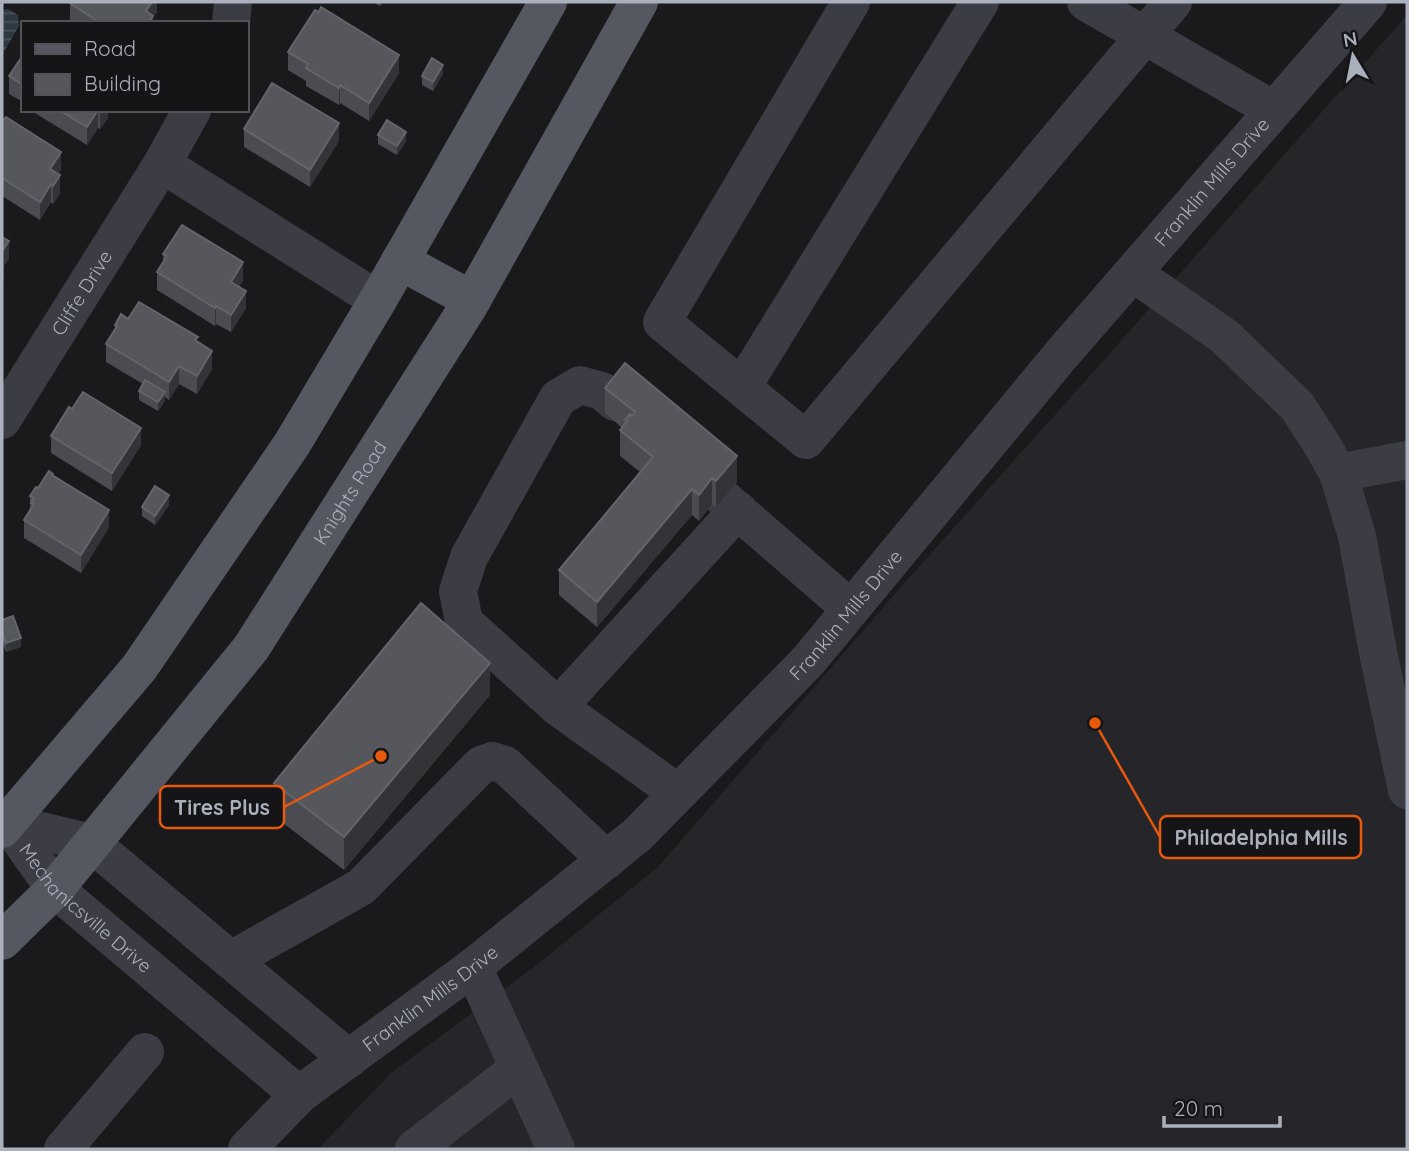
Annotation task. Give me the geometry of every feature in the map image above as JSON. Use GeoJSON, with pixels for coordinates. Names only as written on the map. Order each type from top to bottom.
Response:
{"type":"FeatureCollection","features":[{"type":"Feature","properties":{"kind":"main road"},"geometry":{"type":"LineString","coordinates":[[4,824],[139,668],[292,444],[378,300],[548,2]]}},
{"type":"Feature","properties":{"kind":"main road","name":"Knights Road"},"geometry":{"type":"LineString","coordinates":[[2,941],[54,889],[251,648],[472,300],[639,2]]}},
{"type":"Feature","properties":{"kind":"main road"},"geometry":{"type":"LineString","coordinates":[[400,261],[472,300]]}},
{"type":"Feature","properties":{"kind":"street"},"geometry":{"type":"LineString","coordinates":[[230,21],[233,2]]}},
{"type":"Feature","properties":{"kind":"street"},"geometry":{"type":"LineString","coordinates":[[851,2],[662,322],[806,439],[1173,2]]}},
{"type":"Feature","properties":{"kind":"street"},"geometry":{"type":"LineString","coordinates":[[742,387],[980,2]]}},
{"type":"Feature","properties":{"kind":"street"},"geometry":{"type":"LineString","coordinates":[[1086,2],[1274,110]]}},
{"type":"Feature","properties":{"kind":"street","name":"Franklin Mills Drive"},"geometry":{"type":"LineString","coordinates":[[247,1149],[299,1095],[473,967],[637,835],[808,661],[1061,355],[1368,2]]}},
{"type":"Feature","properties":{"kind":"street","name":"Cliffe Drive"},"geometry":{"type":"LineString","coordinates":[[2,420],[162,164],[191,112]]}},
{"type":"Feature","properties":{"kind":"street"},"geometry":{"type":"LineString","coordinates":[[162,164],[378,300]]}},
{"type":"Feature","properties":{"kind":"street"},"geometry":{"type":"LineString","coordinates":[[1133,273],[1224,336],[1297,406],[1338,473],[1357,536],[1407,790]]}},
{"type":"Feature","properties":{"kind":"street"},"geometry":{"type":"LineString","coordinates":[[615,402],[602,391],[580,386],[558,398],[469,557],[458,591],[464,622],[558,707],[678,793]]}},
{"type":"Feature","properties":{"kind":"street"},"geometry":{"type":"LineString","coordinates":[[1338,473],[1407,460]]}},
{"type":"Feature","properties":{"kind":"street"},"geometry":{"type":"LineString","coordinates":[[558,707],[731,504],[851,609]]}},
{"type":"Feature","properties":{"kind":"street"},"geometry":{"type":"LineString","coordinates":[[231,960],[361,887],[481,765],[492,761],[505,765],[607,860]]}},
{"type":"Feature","properties":{"kind":"street","name":"Mechanicsville Drive"},"geometry":{"type":"LineString","coordinates":[[4,824],[91,843],[349,1059]]}},
{"type":"Feature","properties":{"kind":"street","name":"Mechanicsville Drive"},"geometry":{"type":"LineString","coordinates":[[4,824],[54,889],[299,1095]]}},
{"type":"Feature","properties":{"kind":"street"},"geometry":{"type":"LineString","coordinates":[[473,967],[556,1149]]}},
{"type":"Feature","properties":{"kind":"street"},"geometry":{"type":"LineString","coordinates":[[63,1149],[145,1052]]}},
{"type":"Feature","properties":{"kind":"street"},"geometry":{"type":"LineString","coordinates":[[414,1149],[519,1068]]}},
{"type":"Feature","properties":{"kind":"shaded area"},"geometry":{"type":"Polygon","coordinates":[[[8,9],[18,15],[19,26],[2,52],[2,10],[8,9]]]}},
{"type":"Feature","properties":{"kind":"shaded area"},"geometry":{"type":"Polygon","coordinates":[[[1407,15],[1407,1149],[318,1149],[392,1072],[534,967],[658,867],[908,579],[1407,15]]]}},
{"type":"Feature","properties":{"kind":"building"},"geometry":{"type":"Polygon","coordinates":[[[152,2],[146,11],[153,16],[150,21],[97,21],[70,3],[152,2]]]}},
{"type":"Feature","properties":{"kind":"building"},"geometry":{"type":"Polygon","coordinates":[[[321,7],[399,55],[369,103],[306,68],[308,64],[288,52],[315,10],[319,12],[321,7]]]}},
{"type":"Feature","properties":{"kind":"building"},"geometry":{"type":"Polygon","coordinates":[[[21,58],[21,84],[9,76],[21,58]]]}},
{"type":"Feature","properties":{"kind":"building"},"geometry":{"type":"Polygon","coordinates":[[[432,58],[443,65],[433,82],[422,76],[432,58]]]}},
{"type":"Feature","properties":{"kind":"building"},"geometry":{"type":"Polygon","coordinates":[[[272,83],[339,123],[310,170],[244,129],[272,83]]]}},
{"type":"Feature","properties":{"kind":"building"},"geometry":{"type":"Polygon","coordinates":[[[62,112],[97,112],[87,127],[62,112]]]}},
{"type":"Feature","properties":{"kind":"building"},"geometry":{"type":"Polygon","coordinates":[[[6,117],[61,152],[50,169],[60,175],[40,202],[2,178],[2,121],[6,117]]]}},
{"type":"Feature","properties":{"kind":"building"},"geometry":{"type":"Polygon","coordinates":[[[387,120],[406,132],[397,146],[378,135],[387,120]]]}},
{"type":"Feature","properties":{"kind":"building"},"geometry":{"type":"Polygon","coordinates":[[[182,225],[243,262],[231,282],[246,291],[231,315],[157,272],[167,256],[163,254],[182,225]]]}},
{"type":"Feature","properties":{"kind":"building"},"geometry":{"type":"Polygon","coordinates":[[[2,237],[9,241],[2,251],[2,237]]]}},
{"type":"Feature","properties":{"kind":"building"},"geometry":{"type":"Polygon","coordinates":[[[139,302],[198,337],[195,340],[212,351],[197,376],[179,366],[169,382],[106,344],[121,314],[128,319],[139,302]]]}},
{"type":"Feature","properties":{"kind":"building"},"geometry":{"type":"Polygon","coordinates":[[[625,363],[737,456],[716,481],[712,478],[699,495],[692,489],[597,602],[559,570],[653,457],[620,430],[630,414],[632,416],[635,412],[605,388],[625,363]]]}},
{"type":"Feature","properties":{"kind":"building"},"geometry":{"type":"Polygon","coordinates":[[[145,380],[165,392],[158,402],[139,391],[145,380]]]}},
{"type":"Feature","properties":{"kind":"building"},"geometry":{"type":"Polygon","coordinates":[[[83,392],[141,428],[112,473],[51,436],[69,407],[72,409],[83,392]]]}},
{"type":"Feature","properties":{"kind":"building"},"geometry":{"type":"Polygon","coordinates":[[[49,471],[109,510],[81,555],[24,520],[34,504],[31,503],[34,498],[30,496],[49,471]]]}},
{"type":"Feature","properties":{"kind":"building"},"geometry":{"type":"Polygon","coordinates":[[[155,486],[169,495],[155,516],[142,507],[155,486]]]}},
{"type":"Feature","properties":{"kind":"building"},"geometry":{"type":"Polygon","coordinates":[[[421,603],[490,663],[344,837],[274,783],[421,603]]]}},
{"type":"Feature","properties":{"kind":"building"},"geometry":{"type":"Polygon","coordinates":[[[13,616],[21,638],[6,643],[2,620],[13,616]]]}},
{"type":"Feature","properties":{"kind":"place","name":"Philadelphia Mills"},"geometry":{"type":"Point","coordinates":[1095,723]}},
{"type":"Feature","properties":{"kind":"place","name":"Tires Plus"},"geometry":{"type":"Point","coordinates":[381,756]}}]}
